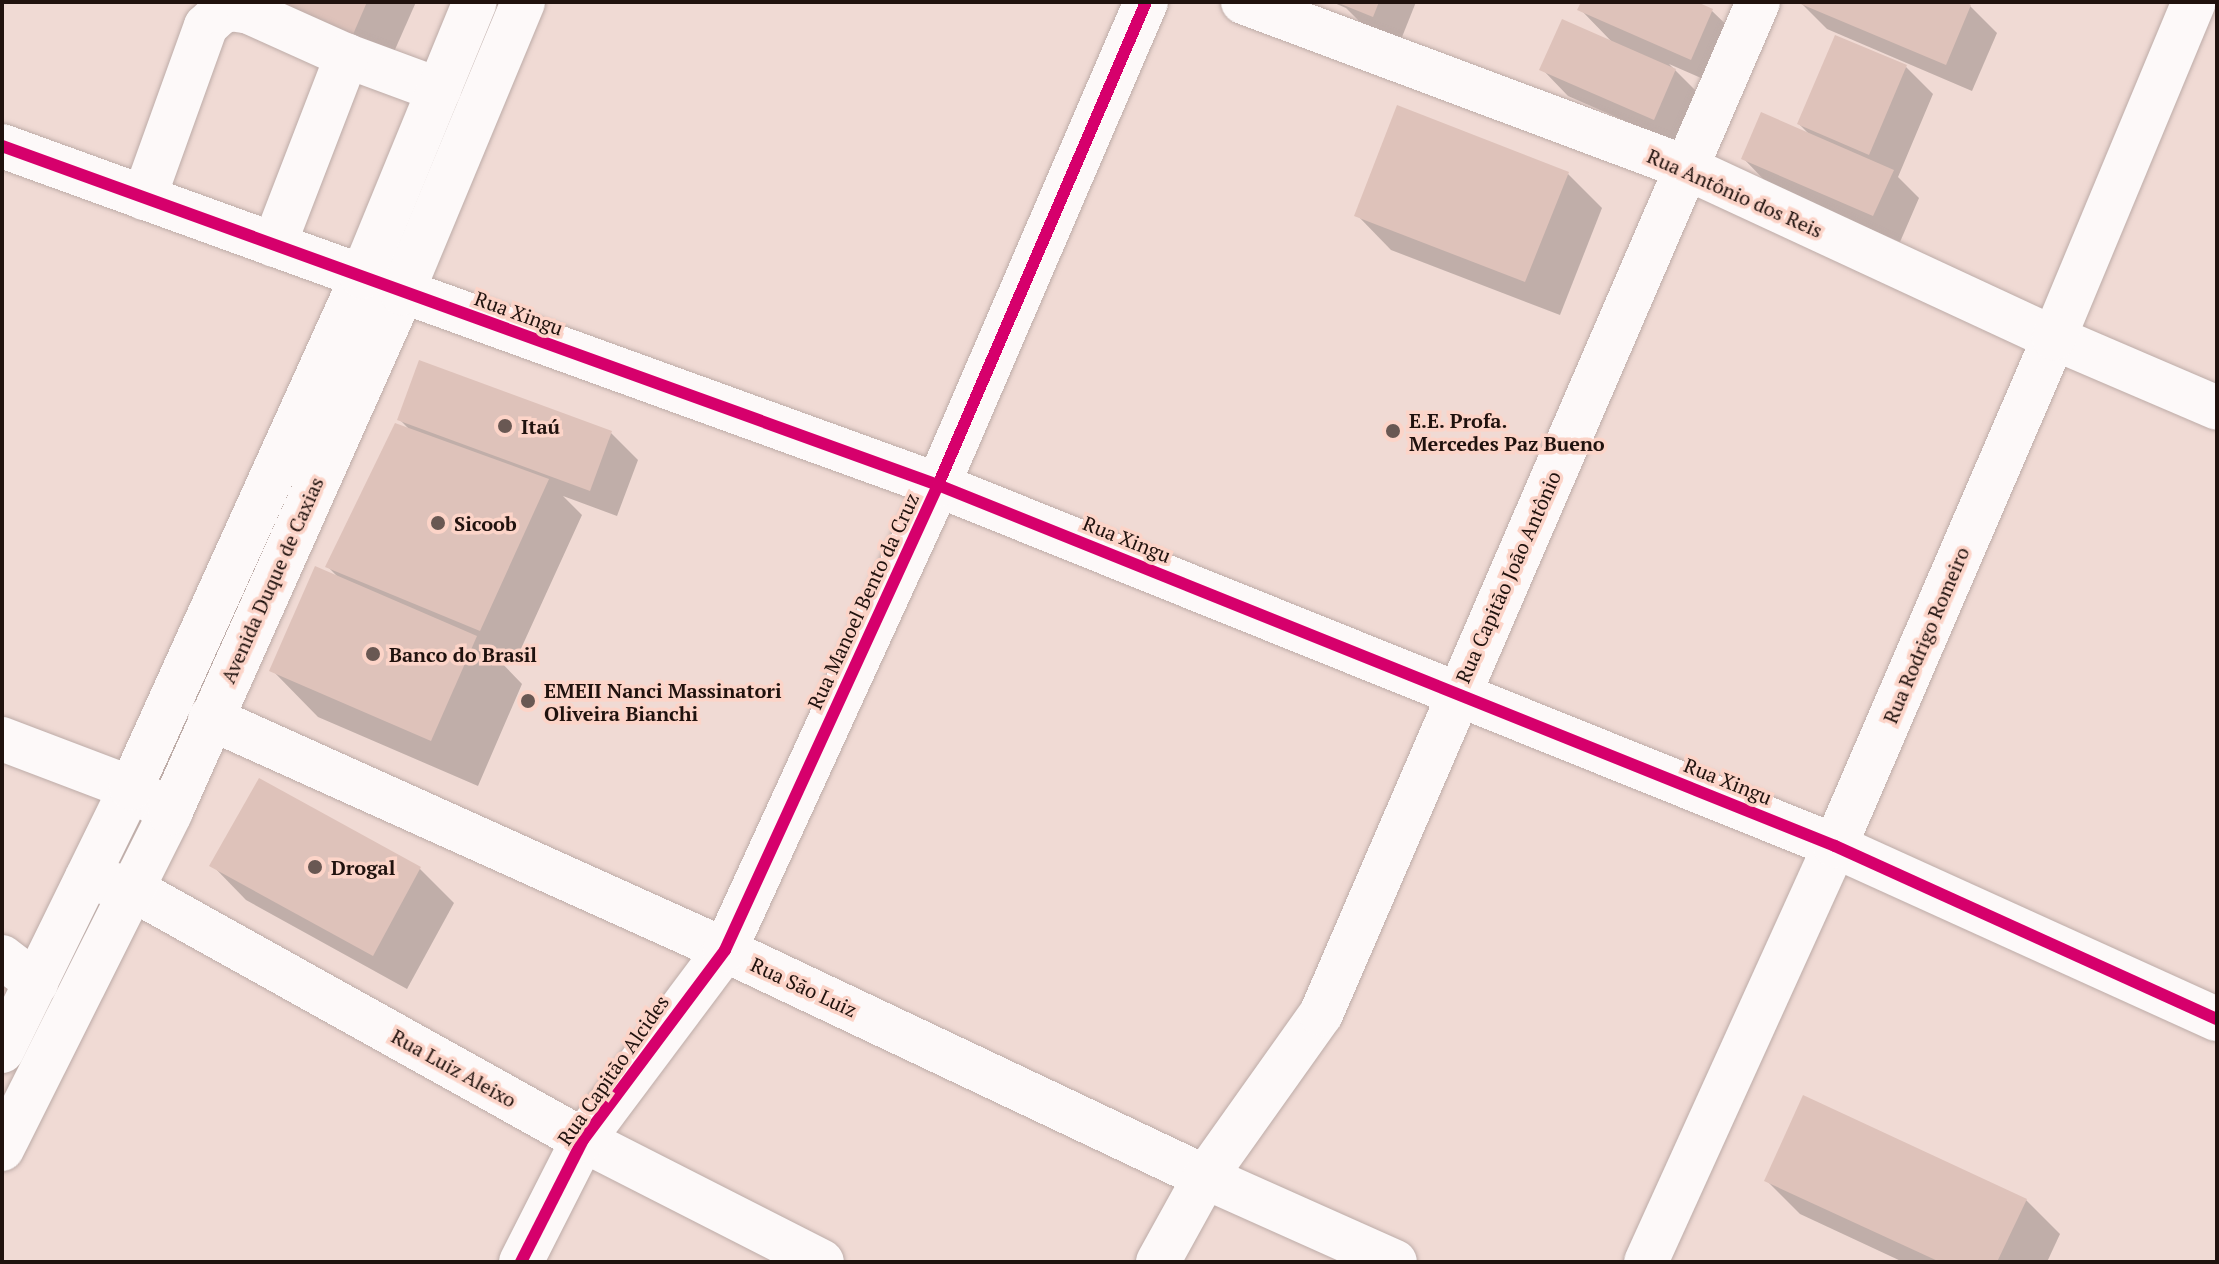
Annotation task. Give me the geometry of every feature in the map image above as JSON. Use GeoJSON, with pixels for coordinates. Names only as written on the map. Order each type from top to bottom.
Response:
{"type":"FeatureCollection","features":[{"type":"Feature","properties":{"kind":"street"},"geometry":{"type":"LineString","coordinates":[[2,1051],[131,788],[362,277],[475,2]]}},
{"type":"Feature","properties":{"kind":"street","name":"Avenida Duque de Caxias"},"geometry":{"type":"LineString","coordinates":[[2,1149],[170,813],[402,293],[523,2]]}},
{"type":"Feature","properties":{"kind":"street","name":"Rua Manoel Bento da Cruz"},"geometry":{"type":"LineString","coordinates":[[725,950],[938,485],[1146,2]]}},
{"type":"Feature","properties":{"kind":"street","name":"Rua Antônio dos Reis"},"geometry":{"type":"LineString","coordinates":[[1243,2],[1687,168],[2054,338],[2217,408]]}},
{"type":"Feature","properties":{"kind":"street","name":"Rua Capitão João Antônio"},"geometry":{"type":"LineString","coordinates":[[1158,1262],[1205,1177],[1321,1014],[1758,2]]}},
{"type":"Feature","properties":{"kind":"street","name":"Rua Rodrigo Romeiro"},"geometry":{"type":"LineString","coordinates":[[1646,1262],[1835,846],[2054,338],[2194,2]]}},
{"type":"Feature","properties":{"kind":"street"},"geometry":{"type":"LineString","coordinates":[[144,198],[206,26],[220,13],[231,9],[249,12],[347,56],[439,90]]}},
{"type":"Feature","properties":{"kind":"street"},"geometry":{"type":"LineString","coordinates":[[274,245],[347,56]]}},
{"type":"Feature","properties":{"kind":"street","name":"Rua Xingu"},"geometry":{"type":"LineString","coordinates":[[2,146],[938,485],[1835,846],[2217,1019]]}},
{"type":"Feature","properties":{"kind":"street","name":"Rua São Luiz"},"geometry":{"type":"LineString","coordinates":[[210,718],[725,950],[1205,1177],[1395,1262]]}},
{"type":"Feature","properties":{"kind":"street"},"geometry":{"type":"LineString","coordinates":[[2,739],[131,788],[170,813]]}},
{"type":"Feature","properties":{"kind":"street","name":"Rua Luiz Aleixo"},"geometry":{"type":"LineString","coordinates":[[87,878],[132,889],[583,1140],[822,1262]]}},
{"type":"Feature","properties":{"kind":"street","name":"Rua Capitão Alcides"},"geometry":{"type":"LineString","coordinates":[[521,1262],[583,1140],[725,950]]}},
{"type":"Feature","properties":{"kind":"street"},"geometry":{"type":"LineString","coordinates":[[2,957],[36,983]]}},
{"type":"Feature","properties":{"kind":"building"},"geometry":{"type":"Polygon","coordinates":[[[259,2],[367,2],[348,46],[259,2]]]}},
{"type":"Feature","properties":{"kind":"building"},"geometry":{"type":"Polygon","coordinates":[[[1336,2],[1379,2],[1373,17],[1336,2]]]}},
{"type":"Feature","properties":{"kind":"building"},"geometry":{"type":"Polygon","coordinates":[[[1581,2],[1697,2],[1713,9],[1691,60],[1577,10],[1581,2]]]}},
{"type":"Feature","properties":{"kind":"building"},"geometry":{"type":"Polygon","coordinates":[[[1796,2],[1965,2],[1971,5],[1946,65],[1796,2]]]}},
{"type":"Feature","properties":{"kind":"building"},"geometry":{"type":"Polygon","coordinates":[[[1562,19],[1676,69],[1654,120],[1539,70],[1562,19]]]}},
{"type":"Feature","properties":{"kind":"building"},"geometry":{"type":"Polygon","coordinates":[[[1835,35],[1907,65],[1869,155],[1797,124],[1835,35]]]}},
{"type":"Feature","properties":{"kind":"building"},"geometry":{"type":"Polygon","coordinates":[[[1397,105],[1569,172],[1525,282],[1354,216],[1397,105]]]}},
{"type":"Feature","properties":{"kind":"building"},"geometry":{"type":"Polygon","coordinates":[[[1761,112],[1894,170],[1873,216],[1741,159],[1761,112]]]}},
{"type":"Feature","properties":{"kind":"building","name":"Itaú"},"geometry":{"type":"Polygon","coordinates":[[[419,360],[612,431],[590,491],[397,420],[419,360]]]}},
{"type":"Feature","properties":{"kind":"building","name":"Sicoob"},"geometry":{"type":"Polygon","coordinates":[[[395,423],[549,479],[480,631],[325,567],[395,423]]]}},
{"type":"Feature","properties":{"kind":"building","name":"Banco do Brasil"},"geometry":{"type":"Polygon","coordinates":[[[315,566],[477,636],[431,741],[269,671],[315,566]]]}},
{"type":"Feature","properties":{"kind":"building","name":"Drogal"},"geometry":{"type":"Polygon","coordinates":[[[259,778],[421,867],[373,956],[209,866],[259,778]]]}},
{"type":"Feature","properties":{"kind":"building"},"geometry":{"type":"Polygon","coordinates":[[[1803,1095],[2027,1199],[1997,1262],[1940,1262],[1764,1181],[1803,1095]]]}},
{"type":"Feature","properties":{"kind":"cycle path"},"geometry":{"type":"LineString","coordinates":[[521,1262],[583,1140],[725,950],[938,485],[1146,2]]}},
{"type":"Feature","properties":{"kind":"cycle path"},"geometry":{"type":"LineString","coordinates":[[2,146],[938,485],[1835,846],[2217,1019]]}},
{"type":"Feature","properties":{"kind":"place","name":"Itaú"},"geometry":{"type":"Point","coordinates":[505,426]}},
{"type":"Feature","properties":{"kind":"place","name":"E.E. Profa. Mercedes Paz Bueno"},"geometry":{"type":"Point","coordinates":[1393,431]}},
{"type":"Feature","properties":{"kind":"place","name":"Sicoob"},"geometry":{"type":"Point","coordinates":[438,523]}},
{"type":"Feature","properties":{"kind":"place","name":"Banco do Brasil"},"geometry":{"type":"Point","coordinates":[373,654]}},
{"type":"Feature","properties":{"kind":"place","name":"EMEII Nanci Massinatori Oliveira Bianchi"},"geometry":{"type":"Point","coordinates":[528,701]}},
{"type":"Feature","properties":{"kind":"place","name":"Drogal"},"geometry":{"type":"Point","coordinates":[315,867]}}]}
